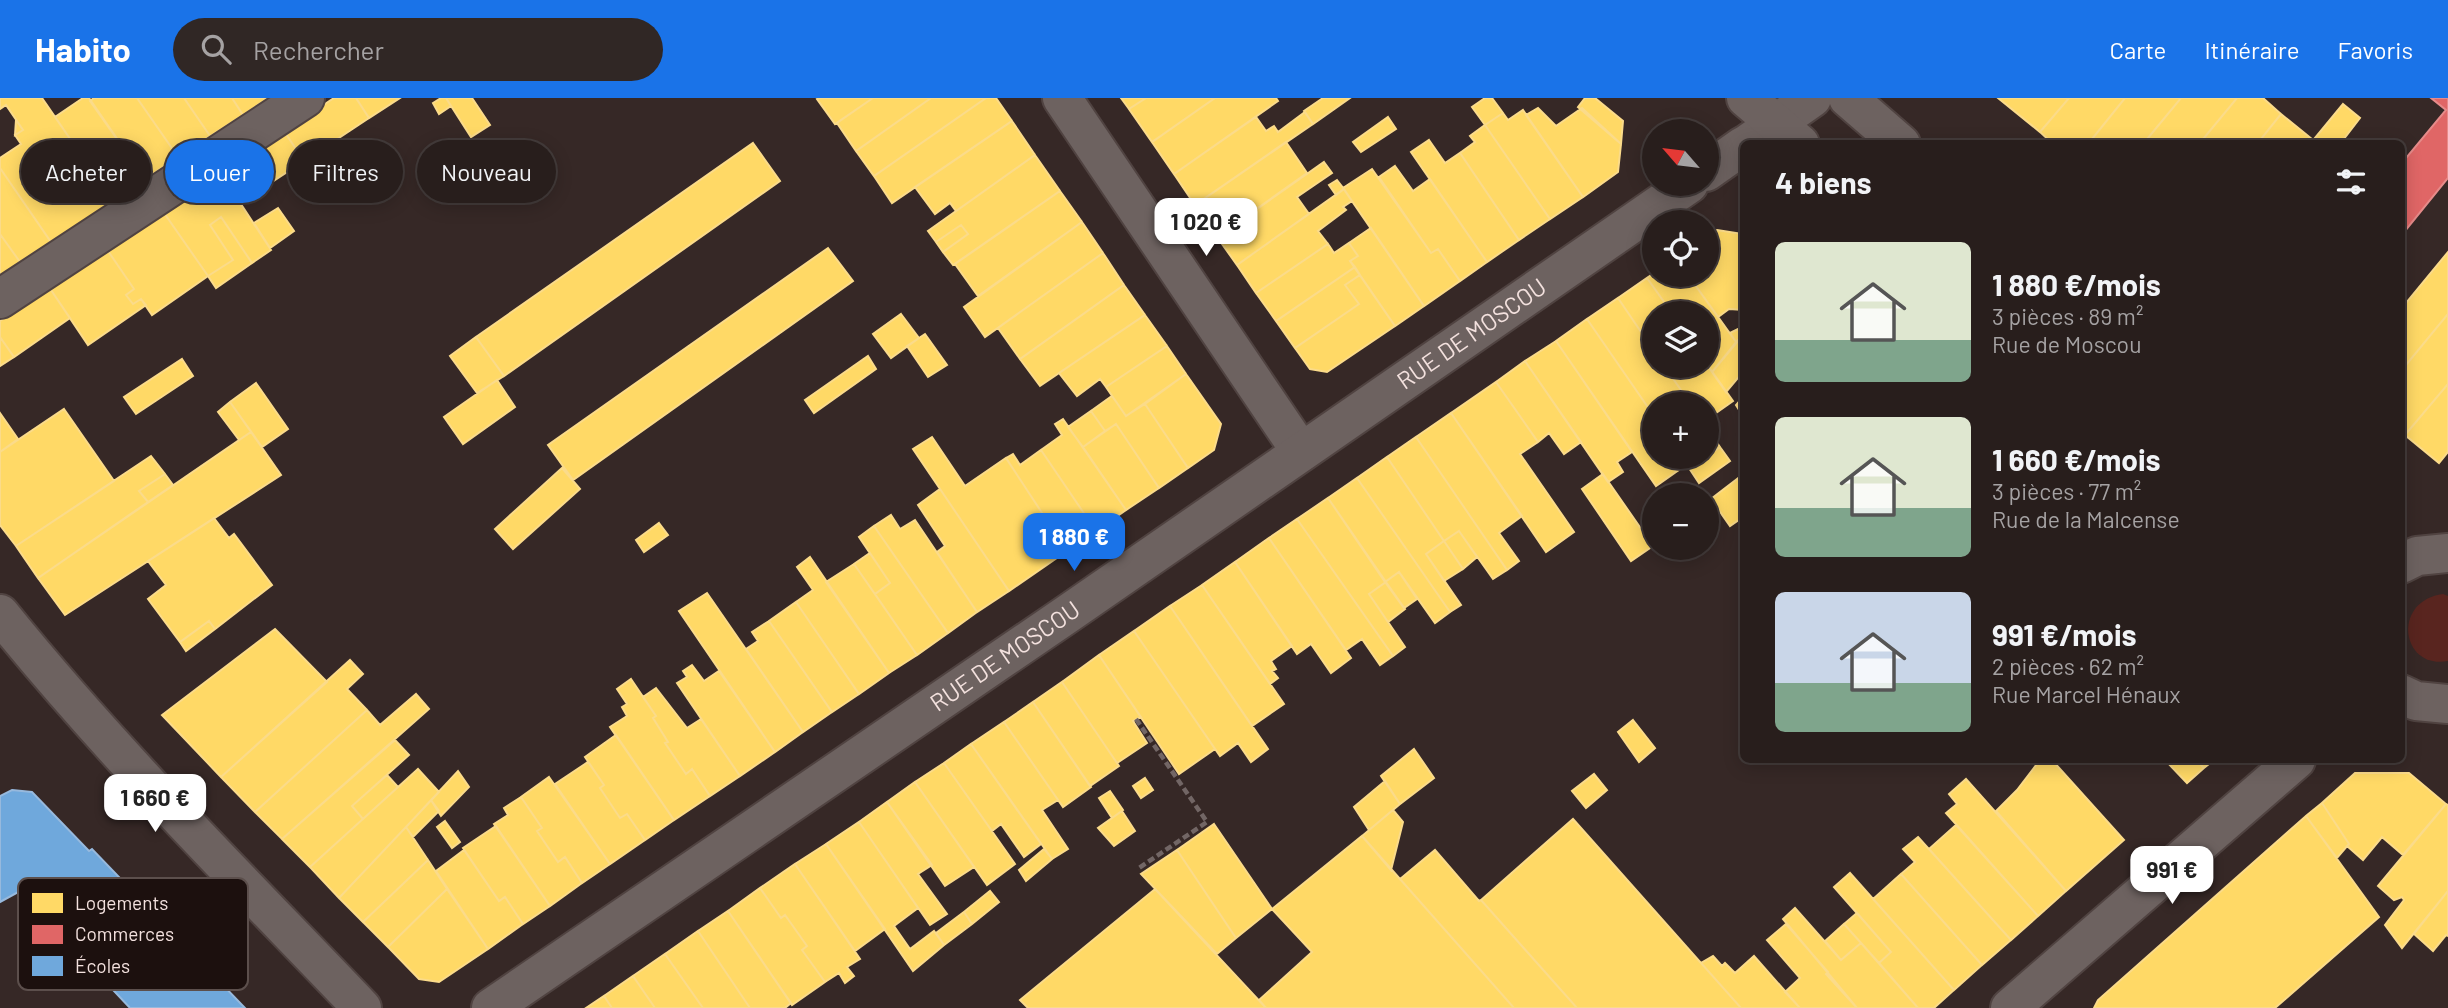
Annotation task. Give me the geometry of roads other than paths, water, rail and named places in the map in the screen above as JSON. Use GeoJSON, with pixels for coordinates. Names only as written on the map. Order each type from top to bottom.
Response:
{"type":"FeatureCollection","features":[{"type":"Feature","properties":{"kind":"street"},"geometry":{"type":"LineString","coordinates":[[0,299],[304,98]]}},
{"type":"Feature","properties":{"kind":"street"},"geometry":{"type":"LineString","coordinates":[[1062,98],[1301,452]]}},
{"type":"Feature","properties":{"kind":"street"},"geometry":{"type":"LineString","coordinates":[[1746,98],[1767,139],[1812,98]]}},
{"type":"Feature","properties":{"kind":"street"},"geometry":{"type":"LineString","coordinates":[[1848,98],[1896,140]]}},
{"type":"Feature","properties":{"kind":"street"},"geometry":{"type":"LineString","coordinates":[[1719,165],[1740,154]]}},
{"type":"Feature","properties":{"kind":"street","name":"RUE DE MOSCOU"},"geometry":{"type":"LineString","coordinates":[[491,1008],[1672,196]]}},
{"type":"Feature","properties":{"kind":"street"},"geometry":{"type":"LineString","coordinates":[[2405,543],[2445,553]]}},
{"type":"Feature","properties":{"kind":"street"},"geometry":{"type":"LineString","coordinates":[[2405,562],[2417,556],[2445,553]]}},
{"type":"Feature","properties":{"kind":"street"},"geometry":{"type":"LineString","coordinates":[[0,614],[65,694],[238,878]]}},
{"type":"Feature","properties":{"kind":"street"},"geometry":{"type":"LineString","coordinates":[[2405,696],[2416,701],[2446,705]]}},
{"type":"Feature","properties":{"kind":"street"},"geometry":{"type":"LineString","coordinates":[[2010,1008],[2292,763]]}},
{"type":"Feature","properties":{"kind":"street"},"geometry":{"type":"LineString","coordinates":[[248,889],[362,1008]]}}]}
